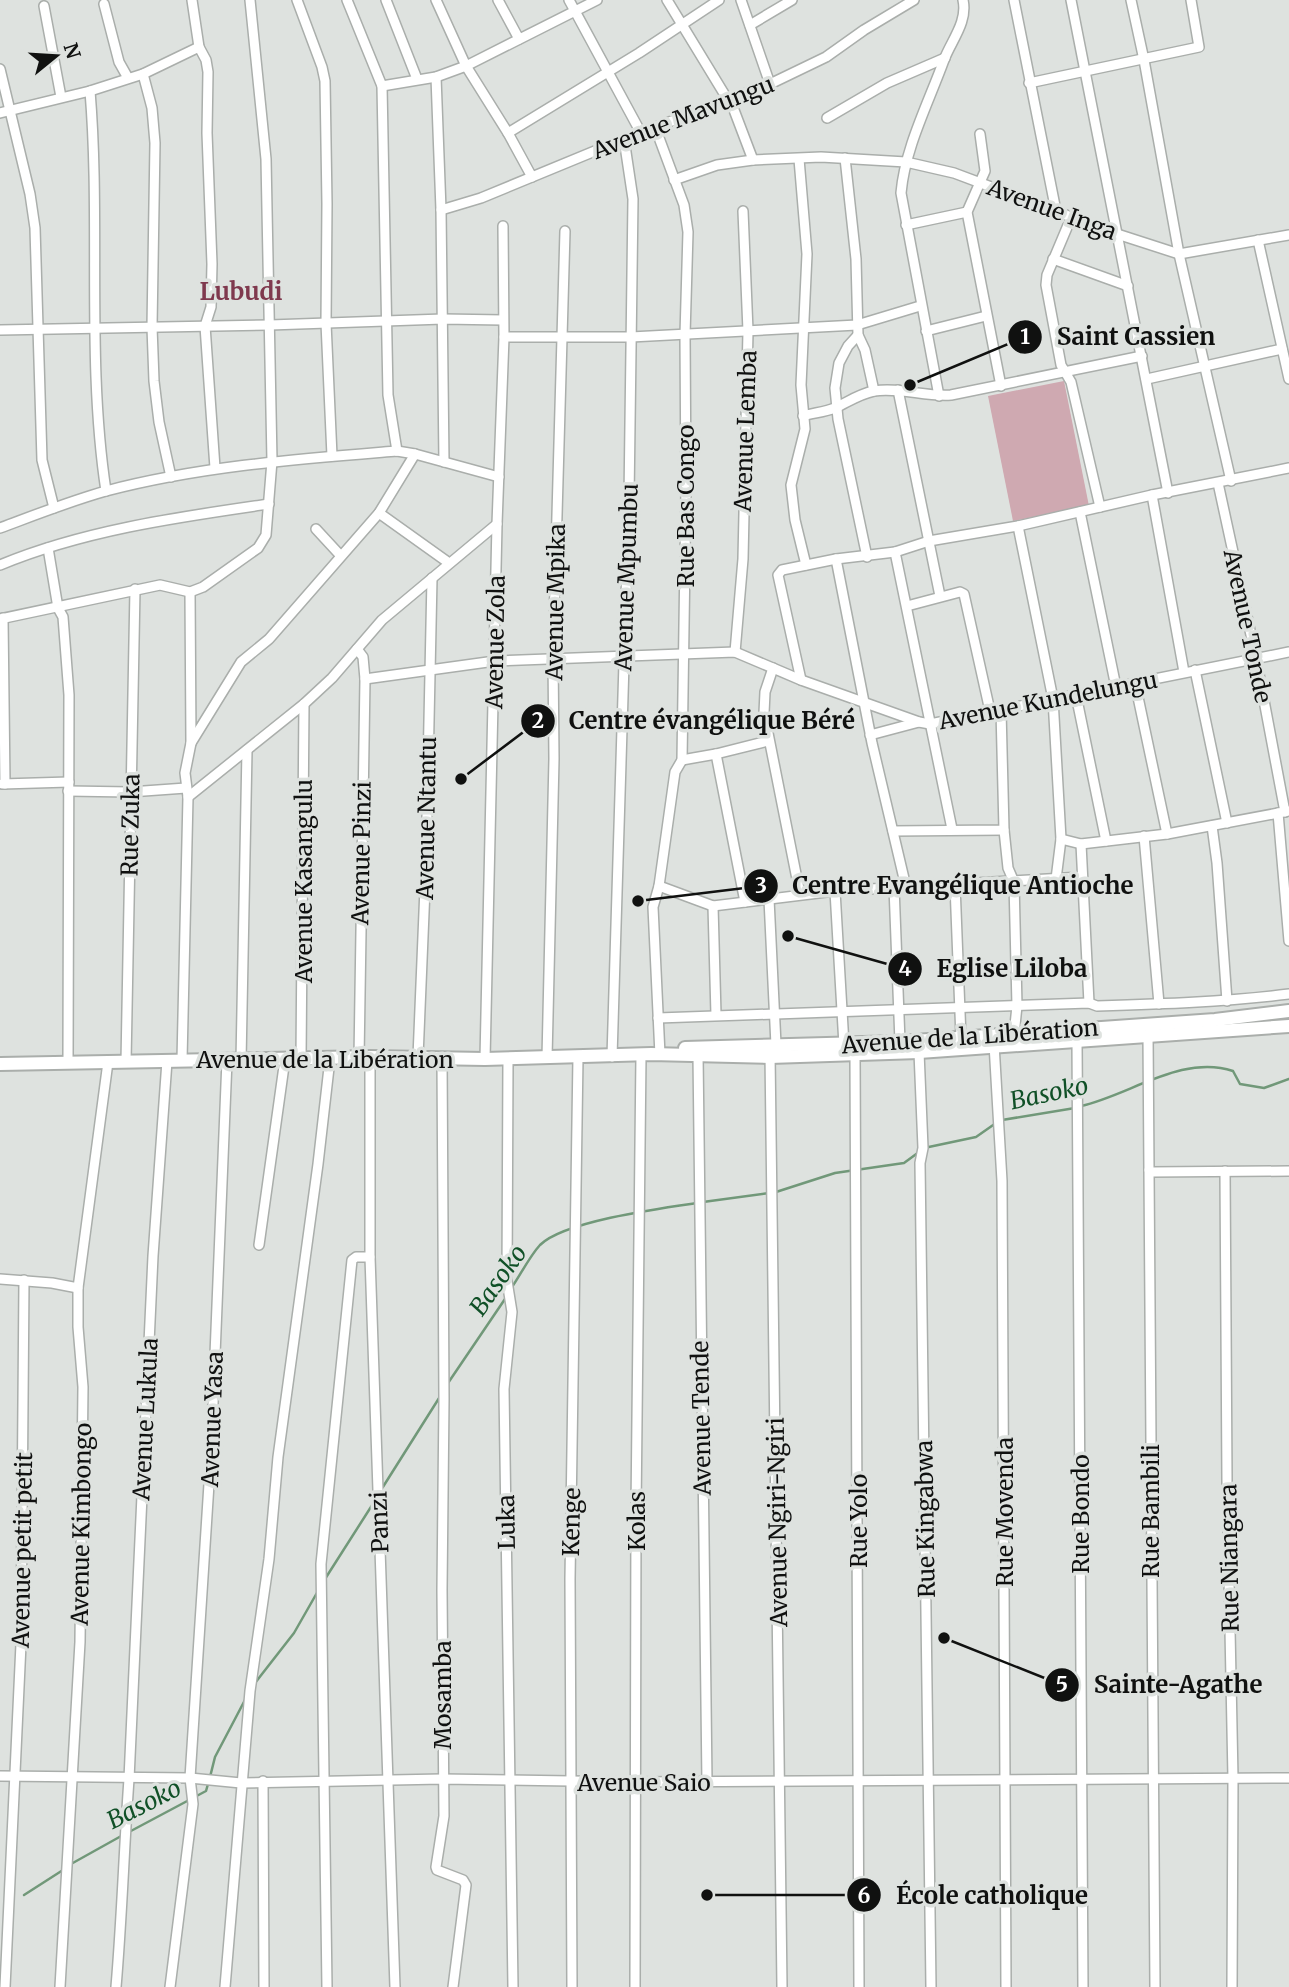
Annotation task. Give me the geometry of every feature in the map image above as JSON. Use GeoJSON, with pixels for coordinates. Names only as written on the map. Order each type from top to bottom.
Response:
{"type":"FeatureCollection","features":[{"type":"Feature","properties":{"kind":"highway","name":"Avenue de la Libération"},"geometry":{"type":"LineString","coordinates":[[653,1053],[698,1055],[961,1038],[994,1042],[1014,1035],[1289,1012]]}},
{"type":"Feature","properties":{"kind":"highway","name":"Avenue de la Libération"},"geometry":{"type":"LineString","coordinates":[[0,1064],[418,1057],[508,1059],[612,1056],[697,1047],[855,1054],[919,1052],[994,1042],[1077,1041],[1289,1026]]}},
{"type":"Feature","properties":{"kind":"street"},"geometry":{"type":"LineString","coordinates":[[192,0],[199,47],[206,60],[208,72],[206,87],[211,307],[205,326],[215,468]]}},
{"type":"Feature","properties":{"kind":"street"},"geometry":{"type":"LineString","coordinates":[[250,0],[266,159],[272,461],[266,535],[258,548],[203,587],[190,592],[160,585],[2,619],[2,784],[131,792],[187,792],[247,750],[304,704],[332,678],[382,620],[497,524]]}},
{"type":"Feature","properties":{"kind":"street"},"geometry":{"type":"LineString","coordinates":[[297,0],[325,81],[326,323],[332,456]]}},
{"type":"Feature","properties":{"kind":"street"},"geometry":{"type":"LineString","coordinates":[[347,0],[382,86],[388,395],[397,451]]}},
{"type":"Feature","properties":{"kind":"street"},"geometry":{"type":"LineString","coordinates":[[386,0],[416,79]]}},
{"type":"Feature","properties":{"kind":"street"},"geometry":{"type":"LineString","coordinates":[[436,0],[467,65],[532,177]]}},
{"type":"Feature","properties":{"kind":"street"},"geometry":{"type":"LineString","coordinates":[[498,0],[519,38]]}},
{"type":"Feature","properties":{"kind":"street"},"geometry":{"type":"LineString","coordinates":[[569,0],[641,133]]}},
{"type":"Feature","properties":{"kind":"street"},"geometry":{"type":"LineString","coordinates":[[382,86],[436,77],[467,65],[597,0]]}},
{"type":"Feature","properties":{"kind":"street"},"geometry":{"type":"LineString","coordinates":[[667,0],[729,100],[753,160]]}},
{"type":"Feature","properties":{"kind":"street"},"geometry":{"type":"LineString","coordinates":[[508,133],[639,53],[719,0]]}},
{"type":"Feature","properties":{"kind":"street"},"geometry":{"type":"LineString","coordinates":[[741,0],[770,84]]}},
{"type":"Feature","properties":{"kind":"street"},"geometry":{"type":"LineString","coordinates":[[750,25],[792,0]]}},
{"type":"Feature","properties":{"kind":"street","name":"Avenue Mavungu"},"geometry":{"type":"LineString","coordinates":[[441,210],[481,198],[624,139],[770,84],[826,57],[913,0]]}},
{"type":"Feature","properties":{"kind":"street"},"geometry":{"type":"LineString","coordinates":[[939,396],[901,194],[906,162],[945,58],[964,16],[963,0]]}},
{"type":"Feature","properties":{"kind":"street"},"geometry":{"type":"LineString","coordinates":[[1014,0],[1056,211]]}},
{"type":"Feature","properties":{"kind":"street"},"geometry":{"type":"LineString","coordinates":[[1071,0],[1168,493]]}},
{"type":"Feature","properties":{"kind":"street"},"geometry":{"type":"LineString","coordinates":[[1131,0],[1179,254],[1231,481]]}},
{"type":"Feature","properties":{"kind":"street"},"geometry":{"type":"LineString","coordinates":[[1029,83],[1199,47],[1191,0]]}},
{"type":"Feature","properties":{"kind":"street"},"geometry":{"type":"LineString","coordinates":[[104,4],[119,62],[128,78]]}},
{"type":"Feature","properties":{"kind":"street"},"geometry":{"type":"LineString","coordinates":[[44,6],[61,97]]}},
{"type":"Feature","properties":{"kind":"street"},"geometry":{"type":"LineString","coordinates":[[0,113],[90,91],[143,74],[199,47]]}},
{"type":"Feature","properties":{"kind":"street"},"geometry":{"type":"LineString","coordinates":[[827,118],[887,83],[945,58]]}},
{"type":"Feature","properties":{"kind":"street"},"geometry":{"type":"LineString","coordinates":[[0,69],[30,194],[35,228],[43,460],[54,508]]}},
{"type":"Feature","properties":{"kind":"street"},"geometry":{"type":"LineString","coordinates":[[143,74],[152,108],[155,143],[152,327],[154,382],[159,422],[171,477]]}},
{"type":"Feature","properties":{"kind":"street"},"geometry":{"type":"LineString","coordinates":[[436,77],[441,210],[444,462]]}},
{"type":"Feature","properties":{"kind":"street"},"geometry":{"type":"LineString","coordinates":[[90,91],[95,150],[98,429],[106,491]]}},
{"type":"Feature","properties":{"kind":"street","name":"Rue Bas Congo"},"geometry":{"type":"LineString","coordinates":[[655,128],[684,205],[688,232],[682,760],[675,772],[659,886],[653,907],[658,1017]]}},
{"type":"Feature","properties":{"kind":"street"},"geometry":{"type":"LineString","coordinates":[[981,134],[985,167],[981,183],[967,212],[1001,386]]}},
{"type":"Feature","properties":{"kind":"street","name":"Avenue Mpumbu"},"geometry":{"type":"LineString","coordinates":[[612,1056],[629,499],[633,199],[624,139]]}},
{"type":"Feature","properties":{"kind":"street"},"geometry":{"type":"LineString","coordinates":[[845,158],[856,259],[857,330],[865,350],[874,391]]}},
{"type":"Feature","properties":{"kind":"street","name":"Avenue Inga"},"geometry":{"type":"LineString","coordinates":[[674,180],[717,164],[753,160],[845,158],[906,162],[954,173],[1071,218],[1179,254],[1289,234]]}},
{"type":"Feature","properties":{"kind":"street"},"geometry":{"type":"LineString","coordinates":[[799,159],[807,254],[801,385],[804,441],[791,485],[795,520],[806,565]]}},
{"type":"Feature","properties":{"kind":"street","name":"Avenue Lemba"},"geometry":{"type":"LineString","coordinates":[[735,652],[743,559],[748,331],[743,211]]}},
{"type":"Feature","properties":{"kind":"street"},"geometry":{"type":"LineString","coordinates":[[906,225],[967,212]]}},
{"type":"Feature","properties":{"kind":"street"},"geometry":{"type":"LineString","coordinates":[[1071,218],[1047,275],[1047,296],[1061,365],[1071,382],[1100,508]]}},
{"type":"Feature","properties":{"kind":"street","name":"Avenue Zola"},"geometry":{"type":"LineString","coordinates":[[485,1059],[504,337],[503,226]]}},
{"type":"Feature","properties":{"kind":"street","name":"Avenue Mpika"},"geometry":{"type":"LineString","coordinates":[[547,1058],[554,759],[553,657],[565,231]]}},
{"type":"Feature","properties":{"kind":"street"},"geometry":{"type":"LineString","coordinates":[[1258,240],[1289,379]]}},
{"type":"Feature","properties":{"kind":"street"},"geometry":{"type":"LineString","coordinates":[[1053,259],[1128,286]]}},
{"type":"Feature","properties":{"kind":"street"},"geometry":{"type":"LineString","coordinates":[[504,337],[631,337],[803,329],[857,330],[920,306]]}},
{"type":"Feature","properties":{"kind":"street"},"geometry":{"type":"LineString","coordinates":[[926,331],[986,316]]}},
{"type":"Feature","properties":{"kind":"street"},"geometry":{"type":"LineString","coordinates":[[0,330],[96,330],[443,319],[503,320]]}},
{"type":"Feature","properties":{"kind":"street"},"geometry":{"type":"LineString","coordinates":[[857,330],[839,363],[835,388],[836,408],[867,557]]}},
{"type":"Feature","properties":{"kind":"street"},"geometry":{"type":"LineString","coordinates":[[1147,379],[1282,349]]}},
{"type":"Feature","properties":{"kind":"street"},"geometry":{"type":"LineString","coordinates":[[803,416],[836,408],[852,397],[874,391],[898,390],[939,396],[1001,386],[1142,356]]}},
{"type":"Feature","properties":{"kind":"street"},"geometry":{"type":"LineString","coordinates":[[898,390],[940,596]]}},
{"type":"Feature","properties":{"kind":"street"},"geometry":{"type":"LineString","coordinates":[[0,528],[106,491],[215,468],[272,461],[397,451],[499,477]]}},
{"type":"Feature","properties":{"kind":"street"},"geometry":{"type":"LineString","coordinates":[[191,743],[241,662],[269,639],[379,513],[415,454]]}},
{"type":"Feature","properties":{"kind":"street"},"geometry":{"type":"LineString","coordinates":[[801,680],[778,575],[782,570],[836,559],[895,552],[929,541],[1018,526],[1152,495],[1289,468]]}},
{"type":"Feature","properties":{"kind":"street","name":"Avenue Tonde"},"geometry":{"type":"LineString","coordinates":[[1218,483],[1284,812],[1289,941]]}},
{"type":"Feature","properties":{"kind":"street"},"geometry":{"type":"LineString","coordinates":[[1152,495],[1184,672]]}},
{"type":"Feature","properties":{"kind":"street"},"geometry":{"type":"LineString","coordinates":[[0,565],[48,548],[148,524],[269,503]]}},
{"type":"Feature","properties":{"kind":"street"},"geometry":{"type":"LineString","coordinates":[[1080,512],[1116,687]]}},
{"type":"Feature","properties":{"kind":"street"},"geometry":{"type":"LineString","coordinates":[[379,513],[449,563]]}},
{"type":"Feature","properties":{"kind":"street"},"geometry":{"type":"LineString","coordinates":[[1018,526],[1053,699],[1061,838],[1056,879]]}},
{"type":"Feature","properties":{"kind":"street"},"geometry":{"type":"LineString","coordinates":[[316,529],[340,555]]}},
{"type":"Feature","properties":{"kind":"street"},"geometry":{"type":"LineString","coordinates":[[48,548],[58,608],[63,617],[67,655],[68,1063]]}},
{"type":"Feature","properties":{"kind":"street"},"geometry":{"type":"LineString","coordinates":[[895,552],[952,829]]}},
{"type":"Feature","properties":{"kind":"street"},"geometry":{"type":"LineString","coordinates":[[836,559],[870,735],[906,887]]}},
{"type":"Feature","properties":{"kind":"street","name":"Avenue Ntantu"},"geometry":{"type":"LineString","coordinates":[[418,1057],[426,864],[432,578]]}},
{"type":"Feature","properties":{"kind":"street","name":"Rue Zuka"},"geometry":{"type":"LineString","coordinates":[[125,1062],[135,589]]}},
{"type":"Feature","properties":{"kind":"street"},"geometry":{"type":"LineString","coordinates":[[182,1060],[187,792],[185,774],[191,743],[190,592]]}},
{"type":"Feature","properties":{"kind":"street"},"geometry":{"type":"LineString","coordinates":[[907,606],[940,596],[960,592],[964,594],[990,711]]}},
{"type":"Feature","properties":{"kind":"street","name":"Avenue Pinzi"},"geometry":{"type":"LineString","coordinates":[[358,649],[363,657],[365,679],[364,1058]]}},
{"type":"Feature","properties":{"kind":"street"},"geometry":{"type":"LineString","coordinates":[[365,679],[429,668],[495,661],[735,652]]}},
{"type":"Feature","properties":{"kind":"street","name":"Avenue Kundelungu"},"geometry":{"type":"LineString","coordinates":[[735,652],[801,680],[930,724],[1289,652]]}},
{"type":"Feature","properties":{"kind":"street"},"geometry":{"type":"LineString","coordinates":[[773,668],[765,692],[764,713],[800,894]]}},
{"type":"Feature","properties":{"kind":"street"},"geometry":{"type":"LineString","coordinates":[[1195,670],[1227,823]]}},
{"type":"Feature","properties":{"kind":"street"},"geometry":{"type":"LineString","coordinates":[[1135,683],[1167,834]]}},
{"type":"Feature","properties":{"kind":"street"},"geometry":{"type":"LineString","coordinates":[[1076,695],[1106,841]]}},
{"type":"Feature","properties":{"kind":"street","name":"Avenue Kasangulu"},"geometry":{"type":"LineString","coordinates":[[301,1059],[304,704]]}},
{"type":"Feature","properties":{"kind":"street"},"geometry":{"type":"LineString","coordinates":[[1001,710],[1004,830],[1008,868],[1013,882],[1017,1006],[1014,1035]]}},
{"type":"Feature","properties":{"kind":"street"},"geometry":{"type":"LineString","coordinates":[[870,735],[919,722]]}},
{"type":"Feature","properties":{"kind":"street"},"geometry":{"type":"LineString","coordinates":[[682,760],[768,741]]}},
{"type":"Feature","properties":{"kind":"street"},"geometry":{"type":"LineString","coordinates":[[241,1061],[247,750]]}},
{"type":"Feature","properties":{"kind":"street"},"geometry":{"type":"LineString","coordinates":[[716,754],[745,902]]}},
{"type":"Feature","properties":{"kind":"street"},"geometry":{"type":"LineString","coordinates":[[1061,838],[1081,844],[1167,834],[1284,812]]}},
{"type":"Feature","properties":{"kind":"street"},"geometry":{"type":"LineString","coordinates":[[1212,827],[1227,1001]]}},
{"type":"Feature","properties":{"kind":"street"},"geometry":{"type":"LineString","coordinates":[[893,831],[1004,830]]}},
{"type":"Feature","properties":{"kind":"street"},"geometry":{"type":"LineString","coordinates":[[1144,836],[1160,1004]]}},
{"type":"Feature","properties":{"kind":"street"},"geometry":{"type":"LineString","coordinates":[[1081,844],[1089,1003]]}},
{"type":"Feature","properties":{"kind":"street"},"geometry":{"type":"LineString","coordinates":[[659,886],[713,906],[835,891],[1082,877]]}},
{"type":"Feature","properties":{"kind":"street"},"geometry":{"type":"LineString","coordinates":[[955,885],[961,1038]]}},
{"type":"Feature","properties":{"kind":"street"},"geometry":{"type":"LineString","coordinates":[[894,887],[901,1010],[900,1042]]}},
{"type":"Feature","properties":{"kind":"street"},"geometry":{"type":"LineString","coordinates":[[835,891],[844,1045]]}},
{"type":"Feature","properties":{"kind":"street","name":"Avenue Ngiri-Ngiri"},"geometry":{"type":"LineString","coordinates":[[769,899],[775,1015],[772,1049],[771,1179],[782,1987]]}},
{"type":"Feature","properties":{"kind":"street"},"geometry":{"type":"LineString","coordinates":[[713,906],[716,1015]]}},
{"type":"Feature","properties":{"kind":"street"},"geometry":{"type":"LineString","coordinates":[[658,1017],[1089,1003],[1097,1006],[1160,1004],[1227,1001],[1289,994]]}},
{"type":"Feature","properties":{"kind":"street","name":"Kolas"},"geometry":{"type":"LineString","coordinates":[[635,1987],[634,1782],[640,1202],[658,1017]]}},
{"type":"Feature","properties":{"kind":"street","name":"Rue Bambili"},"geometry":{"type":"LineString","coordinates":[[1148,1035],[1154,1987]]}},
{"type":"Feature","properties":{"kind":"street","name":"Rue Bondo"},"geometry":{"type":"LineString","coordinates":[[1077,1041],[1083,1987]]}},
{"type":"Feature","properties":{"kind":"street","name":"Rue Movenda"},"geometry":{"type":"LineString","coordinates":[[994,1042],[1002,1181],[1006,1987]]}},
{"type":"Feature","properties":{"kind":"street","name":"Rue Kingabwa"},"geometry":{"type":"LineString","coordinates":[[919,1052],[923,1149],[920,1163],[931,1987]]}},
{"type":"Feature","properties":{"kind":"street","name":"Rue Yolo"},"geometry":{"type":"LineString","coordinates":[[855,1054],[859,1987]]}},
{"type":"Feature","properties":{"kind":"street","name":"Avenue Tende"},"geometry":{"type":"LineString","coordinates":[[698,1055],[707,1782]]}},
{"type":"Feature","properties":{"kind":"street","name":"Kenge"},"geometry":{"type":"LineString","coordinates":[[572,1987],[570,1579],[578,1057]]}},
{"type":"Feature","properties":{"kind":"street","name":"Panzi"},"geometry":{"type":"LineString","coordinates":[[364,1058],[395,1987]]}},
{"type":"Feature","properties":{"kind":"street","name":"Mosamba"},"geometry":{"type":"LineString","coordinates":[[442,1058],[444,1816],[436,1868],[465,1882],[466,1885],[453,1987]]}},
{"type":"Feature","properties":{"kind":"street"},"geometry":{"type":"LineString","coordinates":[[259,1245],[285,1059]]}},
{"type":"Feature","properties":{"kind":"street"},"geometry":{"type":"LineString","coordinates":[[225,1987],[250,1691],[269,1559],[278,1457],[330,1059]]}},
{"type":"Feature","properties":{"kind":"street","name":"Luka"},"geometry":{"type":"LineString","coordinates":[[508,1059],[507,1280],[512,1312],[504,1389],[513,1987]]}},
{"type":"Feature","properties":{"kind":"street","name":"Avenue Yasa"},"geometry":{"type":"LineString","coordinates":[[170,1987],[193,1804],[190,1782],[211,1453],[227,1060]]}},
{"type":"Feature","properties":{"kind":"street","name":"Avenue Lukula"},"geometry":{"type":"LineString","coordinates":[[117,1987],[154,1242],[167,1061]]}},
{"type":"Feature","properties":{"kind":"street","name":"Avenue Kimbongo"},"geometry":{"type":"LineString","coordinates":[[60,1987],[80,1642],[83,1387],[78,1288],[108,1062]]}},
{"type":"Feature","properties":{"kind":"street"},"geometry":{"type":"LineString","coordinates":[[1149,1170],[1289,1171]]}},
{"type":"Feature","properties":{"kind":"street","name":"Rue Niangara"},"geometry":{"type":"LineString","coordinates":[[1225,1171],[1233,1778],[1232,1987]]}},
{"type":"Feature","properties":{"kind":"street"},"geometry":{"type":"LineString","coordinates":[[327,1987],[321,1564],[352,1261],[356,1257],[370,1257]]}},
{"type":"Feature","properties":{"kind":"street"},"geometry":{"type":"LineString","coordinates":[[0,1279],[67,1284],[78,1288]]}},
{"type":"Feature","properties":{"kind":"street","name":"Avenue petit petit"},"geometry":{"type":"LineString","coordinates":[[5,1987],[21,1644],[24,1280]]}},
{"type":"Feature","properties":{"kind":"street","name":"Avenue Saio"},"geometry":{"type":"LineString","coordinates":[[0,1776],[241,1783],[442,1779],[781,1782],[1289,1778]]}},
{"type":"Feature","properties":{"kind":"street"},"geometry":{"type":"LineString","coordinates":[[262,1781],[264,1987]]}},
{"type":"Feature","properties":{"kind":"shaded area"},"geometry":{"type":"Polygon","coordinates":[[[1064,381],[1089,506],[1013,521],[988,396],[1064,381]]]}},
{"type":"Feature","properties":{"kind":"waterway","name":"Basoko"},"geometry":{"type":"LineString","coordinates":[[1081,1106],[1156,1078],[1195,1068],[1214,1067],[1233,1071],[1240,1084],[1264,1088],[1289,1079]]}},
{"type":"Feature","properties":{"kind":"waterway","name":"Basoko"},"geometry":{"type":"LineString","coordinates":[[1002,1120],[1075,1108]]}},
{"type":"Feature","properties":{"kind":"waterway","name":"Basoko"},"geometry":{"type":"LineString","coordinates":[[924,1148],[976,1137],[996,1123]]}},
{"type":"Feature","properties":{"kind":"waterway","name":"Basoko"},"geometry":{"type":"LineString","coordinates":[[776,1192],[835,1173],[904,1163],[919,1152]]}},
{"type":"Feature","properties":{"kind":"waterway","name":"Basoko"},"geometry":{"type":"LineString","coordinates":[[703,1202],[769,1193]]}},
{"type":"Feature","properties":{"kind":"waterway","name":"Basoko"},"geometry":{"type":"LineString","coordinates":[[510,1290],[536,1250],[552,1237],[591,1222],[697,1203]]}},
{"type":"Feature","properties":{"kind":"waterway","name":"Basoko"},"geometry":{"type":"LineString","coordinates":[[446,1386],[507,1296]]}},
{"type":"Feature","properties":{"kind":"waterway","name":"Basoko"},"geometry":{"type":"LineString","coordinates":[[381,1490],[441,1395]]}},
{"type":"Feature","properties":{"kind":"waterway","name":"Basoko"},"geometry":{"type":"LineString","coordinates":[[325,1579],[376,1499]]}},
{"type":"Feature","properties":{"kind":"waterway","name":"Basoko"},"geometry":{"type":"LineString","coordinates":[[255,1683],[294,1633],[318,1591]]}},
{"type":"Feature","properties":{"kind":"waterway","name":"Basoko"},"geometry":{"type":"LineString","coordinates":[[210,1777],[215,1757],[246,1698]]}},
{"type":"Feature","properties":{"kind":"waterway","name":"Basoko"},"geometry":{"type":"LineString","coordinates":[[129,1832],[206,1791],[208,1784]]}},
{"type":"Feature","properties":{"kind":"waterway","name":"Basoko"},"geometry":{"type":"LineString","coordinates":[[71,1864],[123,1835]]}},
{"type":"Feature","properties":{"kind":"waterway","name":"Basoko"},"geometry":{"type":"LineString","coordinates":[[24,1895],[63,1870]]}},
{"type":"Feature","properties":{"kind":"place","name":"Saint Cassien"},"geometry":{"type":"Point","coordinates":[910,385]}},
{"type":"Feature","properties":{"kind":"place","name":"Centre évangélique Béré"},"geometry":{"type":"Point","coordinates":[461,779]}},
{"type":"Feature","properties":{"kind":"place","name":"Centre Evangélique Antioche"},"geometry":{"type":"Point","coordinates":[638,901]}},
{"type":"Feature","properties":{"kind":"place","name":"Eglise Liloba"},"geometry":{"type":"Point","coordinates":[788,936]}},
{"type":"Feature","properties":{"kind":"place","name":"Sainte-Agathe"},"geometry":{"type":"Point","coordinates":[944,1638]}},
{"type":"Feature","properties":{"kind":"place","name":"École catholique"},"geometry":{"type":"Point","coordinates":[707,1895]}},
{"type":"Feature","properties":{"kind":"district","name":"Lubudi"},"geometry":{"type":"Point","coordinates":[241,291]}}]}
